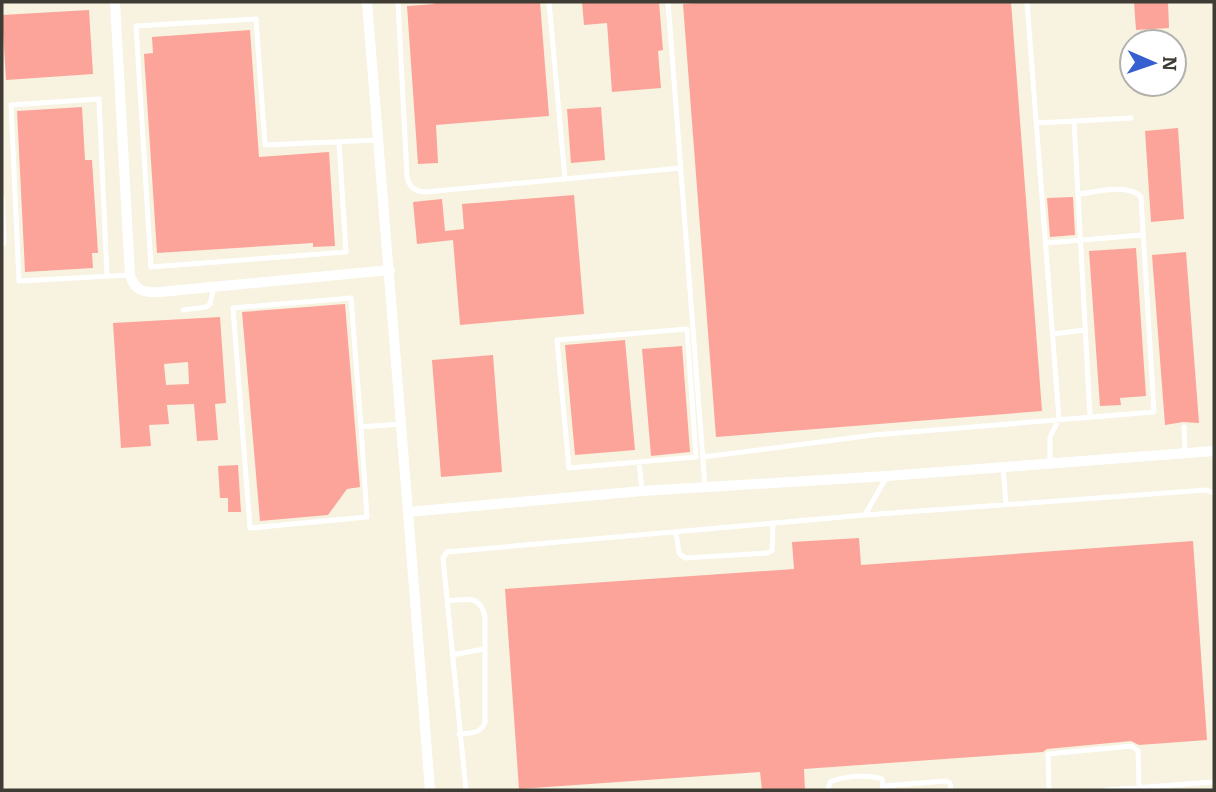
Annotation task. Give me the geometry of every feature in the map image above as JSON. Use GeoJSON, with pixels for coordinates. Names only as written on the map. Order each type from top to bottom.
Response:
{"type":"FeatureCollection","features":[{"type":"Feature","properties":{"kind":"street"},"geometry":{"type":"LineString","coordinates":[[115,2],[130,275],[133,284],[145,293],[390,270]]}},
{"type":"Feature","properties":{"kind":"street"},"geometry":{"type":"LineString","coordinates":[[367,2],[430,790]]}},
{"type":"Feature","properties":{"kind":"street"},"geometry":{"type":"LineString","coordinates":[[408,512],[642,491],[887,476],[1214,451]]}},
{"type":"Feature","properties":{"kind":"lane"},"geometry":{"type":"LineString","coordinates":[[398,2],[407,176],[414,190],[425,192],[681,168]]}},
{"type":"Feature","properties":{"kind":"lane"},"geometry":{"type":"LineString","coordinates":[[549,2],[565,179]]}},
{"type":"Feature","properties":{"kind":"lane"},"geometry":{"type":"LineString","coordinates":[[668,2],[705,487]]}},
{"type":"Feature","properties":{"kind":"lane"},"geometry":{"type":"LineString","coordinates":[[1027,2],[1059,419],[1050,437],[1050,464]]}},
{"type":"Feature","properties":{"kind":"lane"},"geometry":{"type":"LineString","coordinates":[[340,142],[346,252],[151,267],[136,26],[256,19],[265,145],[378,139]]}},
{"type":"Feature","properties":{"kind":"lane"},"geometry":{"type":"LineString","coordinates":[[107,276],[99,99],[11,105],[19,281],[130,275]]}},
{"type":"Feature","properties":{"kind":"lane"},"geometry":{"type":"LineString","coordinates":[[1037,123],[1130,118]]}},
{"type":"Feature","properties":{"kind":"lane"},"geometry":{"type":"LineString","coordinates":[[1074,122],[1090,416]]}},
{"type":"Feature","properties":{"kind":"lane"},"geometry":{"type":"LineString","coordinates":[[703,457],[874,435],[1154,412],[1141,197],[1135,191],[1127,189],[1079,194]]}},
{"type":"Feature","properties":{"kind":"lane"},"geometry":{"type":"LineString","coordinates":[[2,197],[2,245]]}},
{"type":"Feature","properties":{"kind":"lane"},"geometry":{"type":"LineString","coordinates":[[1046,243],[1142,235]]}},
{"type":"Feature","properties":{"kind":"lane"},"geometry":{"type":"LineString","coordinates":[[183,310],[206,307],[210,304],[214,288]]}},
{"type":"Feature","properties":{"kind":"lane"},"geometry":{"type":"LineString","coordinates":[[351,298],[361,427],[367,517],[250,528],[233,308],[351,298]]}},
{"type":"Feature","properties":{"kind":"lane"},"geometry":{"type":"LineString","coordinates":[[687,329],[696,457],[639,463],[569,468],[557,340],[687,329]]}},
{"type":"Feature","properties":{"kind":"lane"},"geometry":{"type":"LineString","coordinates":[[1053,334],[1086,330]]}},
{"type":"Feature","properties":{"kind":"lane"},"geometry":{"type":"LineString","coordinates":[[361,427],[400,424]]}},
{"type":"Feature","properties":{"kind":"lane"},"geometry":{"type":"LineString","coordinates":[[1184,427],[1185,453]]}},
{"type":"Feature","properties":{"kind":"lane"},"geometry":{"type":"LineString","coordinates":[[639,463],[642,491]]}},
{"type":"Feature","properties":{"kind":"lane"},"geometry":{"type":"LineString","coordinates":[[1003,466],[1006,504]]}},
{"type":"Feature","properties":{"kind":"lane"},"geometry":{"type":"LineString","coordinates":[[866,515],[887,476]]}},
{"type":"Feature","properties":{"kind":"lane"},"geometry":{"type":"LineString","coordinates":[[466,790],[443,558],[447,552],[1006,504],[1209,490],[1214,493]]}},
{"type":"Feature","properties":{"kind":"lane"},"geometry":{"type":"LineString","coordinates":[[676,532],[679,553],[685,558],[767,553],[774,547],[773,524]]}},
{"type":"Feature","properties":{"kind":"lane"},"geometry":{"type":"LineString","coordinates":[[447,601],[470,599],[483,607],[485,617],[485,722],[478,732],[459,734]]}},
{"type":"Feature","properties":{"kind":"lane"},"geometry":{"type":"LineString","coordinates":[[452,655],[484,649]]}},
{"type":"Feature","properties":{"kind":"lane"},"geometry":{"type":"LineString","coordinates":[[1049,790],[1048,754],[1132,746],[1138,751],[1139,787]]}},
{"type":"Feature","properties":{"kind":"lane"},"geometry":{"type":"LineString","coordinates":[[828,790],[830,782],[837,779],[878,777],[882,779],[883,788],[947,781],[951,790]]}},
{"type":"Feature","properties":{"kind":"lane"},"geometry":{"type":"LineString","coordinates":[[1106,790],[1214,782]]}},
{"type":"Feature","properties":{"kind":"building"},"geometry":{"type":"Polygon","coordinates":[[[434,2],[540,2],[549,116],[436,125],[438,163],[418,164],[407,6],[434,2]]]}},
{"type":"Feature","properties":{"kind":"building"},"geometry":{"type":"Polygon","coordinates":[[[582,2],[659,2],[663,50],[658,51],[661,88],[612,92],[607,23],[584,25],[582,2]]]}},
{"type":"Feature","properties":{"kind":"building"},"geometry":{"type":"Polygon","coordinates":[[[1011,2],[1042,411],[716,437],[683,4],[1011,2]]]}},
{"type":"Feature","properties":{"kind":"building"},"geometry":{"type":"Polygon","coordinates":[[[1134,2],[1168,2],[1169,28],[1136,28],[1134,2]]]}},
{"type":"Feature","properties":{"kind":"building"},"geometry":{"type":"Polygon","coordinates":[[[89,10],[93,74],[6,80],[2,15],[89,10]]]}},
{"type":"Feature","properties":{"kind":"building"},"geometry":{"type":"Polygon","coordinates":[[[250,30],[259,157],[329,152],[335,246],[313,247],[313,243],[157,253],[144,54],[153,53],[152,37],[250,30]]]}},
{"type":"Feature","properties":{"kind":"building"},"geometry":{"type":"Polygon","coordinates":[[[82,107],[85,160],[92,160],[98,253],[92,253],[93,268],[25,272],[17,111],[82,107]]]}},
{"type":"Feature","properties":{"kind":"building"},"geometry":{"type":"Polygon","coordinates":[[[601,107],[605,160],[571,163],[567,109],[601,107]]]}},
{"type":"Feature","properties":{"kind":"building"},"geometry":{"type":"Polygon","coordinates":[[[1178,128],[1184,219],[1151,222],[1145,131],[1178,128]]]}},
{"type":"Feature","properties":{"kind":"building"},"geometry":{"type":"Polygon","coordinates":[[[574,195],[584,314],[460,325],[453,240],[417,244],[413,202],[442,199],[445,231],[464,229],[462,204],[574,195]]]}},
{"type":"Feature","properties":{"kind":"building"},"geometry":{"type":"Polygon","coordinates":[[[1073,197],[1075,235],[1050,237],[1047,198],[1073,197]]]}},
{"type":"Feature","properties":{"kind":"building"},"geometry":{"type":"Polygon","coordinates":[[[1136,248],[1146,396],[1120,398],[1121,405],[1100,406],[1089,251],[1136,248]]]}},
{"type":"Feature","properties":{"kind":"building"},"geometry":{"type":"Polygon","coordinates":[[[1186,252],[1199,423],[1165,425],[1152,255],[1186,252]]]}},
{"type":"Feature","properties":{"kind":"building"},"geometry":{"type":"Polygon","coordinates":[[[345,304],[360,487],[347,489],[328,515],[260,521],[242,312],[345,304]]]}},
{"type":"Feature","properties":{"kind":"building"},"geometry":{"type":"Polygon","coordinates":[[[220,317],[226,403],[215,404],[218,440],[197,441],[194,404],[167,405],[169,424],[149,425],[151,446],[121,448],[113,323],[220,317]],[[188,362],[164,364],[166,385],[189,384],[188,362]]]}},
{"type":"Feature","properties":{"kind":"building"},"geometry":{"type":"Polygon","coordinates":[[[625,340],[635,450],[575,455],[565,345],[625,340]]]}},
{"type":"Feature","properties":{"kind":"building"},"geometry":{"type":"Polygon","coordinates":[[[682,346],[690,452],[651,456],[642,349],[682,346]]]}},
{"type":"Feature","properties":{"kind":"building"},"geometry":{"type":"Polygon","coordinates":[[[493,355],[502,472],[441,477],[432,360],[493,355]]]}},
{"type":"Feature","properties":{"kind":"building"},"geometry":{"type":"Polygon","coordinates":[[[238,465],[241,512],[228,512],[228,498],[220,498],[218,466],[238,465]]]}},
{"type":"Feature","properties":{"kind":"building"},"geometry":{"type":"Polygon","coordinates":[[[859,538],[861,565],[1193,541],[1207,740],[1139,745],[1131,741],[1047,749],[1043,752],[804,769],[805,790],[762,790],[760,772],[519,789],[505,589],[794,569],[792,542],[859,538]]]}}]}
